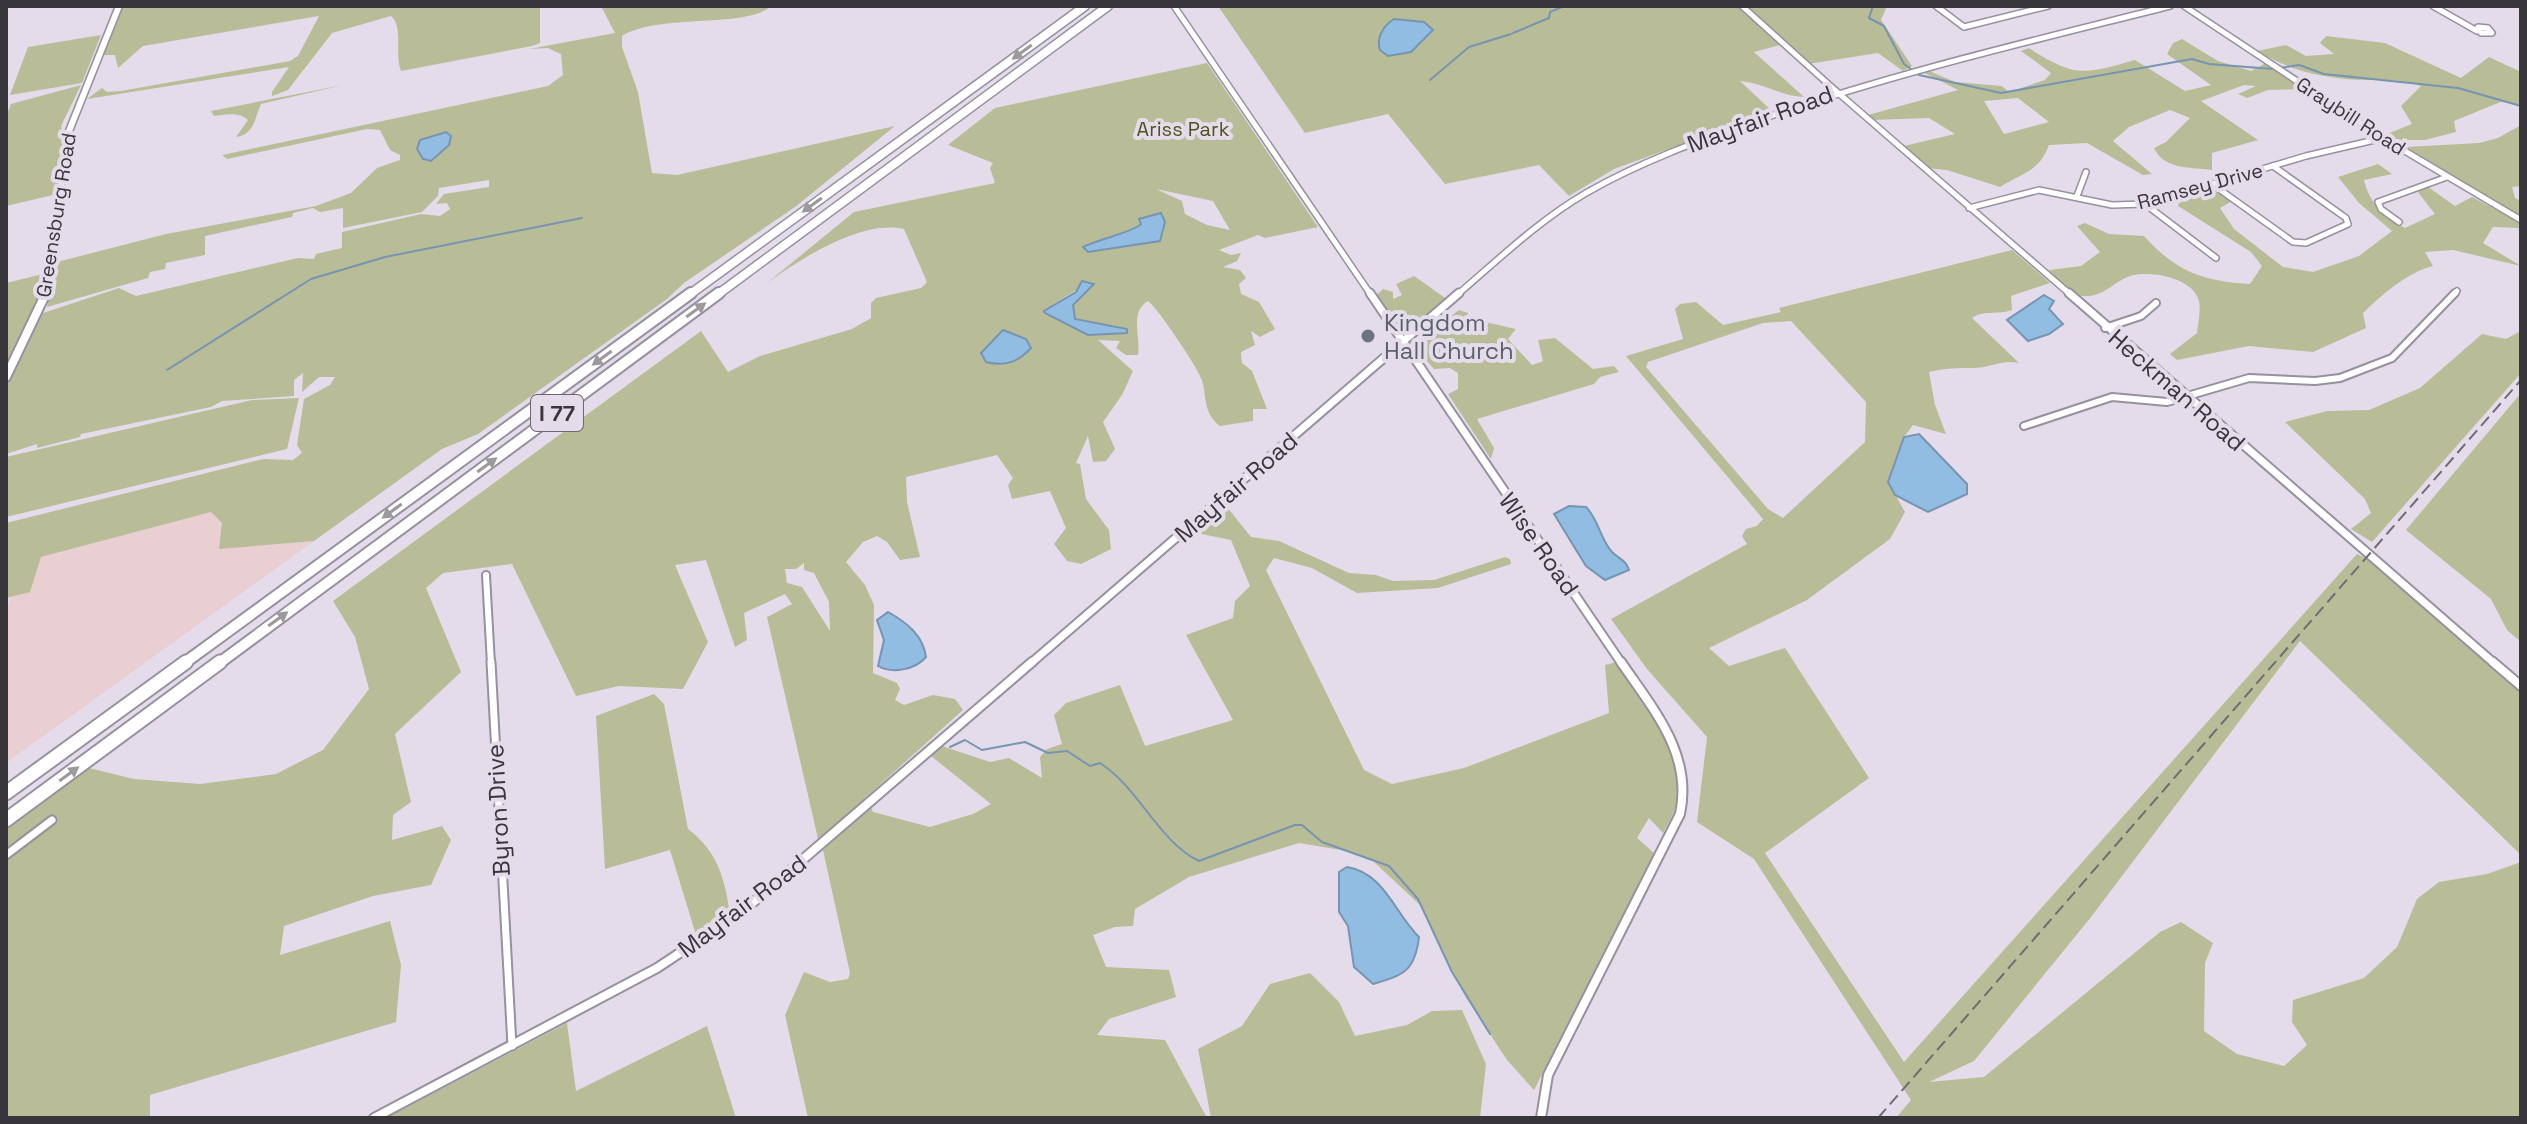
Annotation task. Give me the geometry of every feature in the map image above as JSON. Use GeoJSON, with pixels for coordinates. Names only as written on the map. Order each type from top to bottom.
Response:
{"type":"FeatureCollection","features":[{"type":"Feature","properties":{"kind":"highway","name":"I 77"},"geometry":{"type":"LineString","coordinates":[[6,793],[1085,6]]}},
{"type":"Feature","properties":{"kind":"highway","name":"I 77"},"geometry":{"type":"LineString","coordinates":[[6,820],[1108,6]]}},
{"type":"Feature","properties":{"kind":"main road","name":"Greensburg Road"},"geometry":{"type":"LineString","coordinates":[[6,377],[44,300],[52,271],[67,136],[119,6]]}},
{"type":"Feature","properties":{"kind":"street","name":"Wise Road"},"geometry":{"type":"LineString","coordinates":[[1174,6],[1402,345],[1646,698],[1676,747],[1685,773],[1680,814],[1548,1075],[1541,1118]]}},
{"type":"Feature","properties":{"kind":"street"},"geometry":{"type":"LineString","coordinates":[[1742,6],[1836,91]]}},
{"type":"Feature","properties":{"kind":"street"},"geometry":{"type":"LineString","coordinates":[[1936,6],[1964,27],[2044,6]]}},
{"type":"Feature","properties":{"kind":"street","name":"Mayfair Road"},"geometry":{"type":"LineString","coordinates":[[374,1118],[682,954],[743,911],[1535,228],[1596,184],[1650,159],[1836,91],[2170,6]]}},
{"type":"Feature","properties":{"kind":"street","name":"Graybill Road"},"geometry":{"type":"LineString","coordinates":[[2184,6],[2383,138],[2521,220]]}},
{"type":"Feature","properties":{"kind":"street"},"geometry":{"type":"LineString","coordinates":[[2433,6],[2477,31]]}},
{"type":"Feature","properties":{"kind":"street","name":"Heckman Road"},"geometry":{"type":"LineString","coordinates":[[1836,91],[2105,328],[2521,686]]}},
{"type":"Feature","properties":{"kind":"street","name":"Ramsey Drive"},"geometry":{"type":"LineString","coordinates":[[1968,208],[2031,191],[2077,196],[2112,205],[2145,204],[2273,166],[2383,138]]}},
{"type":"Feature","properties":{"kind":"street"},"geometry":{"type":"LineString","coordinates":[[2212,184],[2288,239],[2306,243],[2348,224],[2343,215],[2273,166]]}},
{"type":"Feature","properties":{"kind":"street"},"geometry":{"type":"LineString","coordinates":[[2077,196],[2086,172]]}},
{"type":"Feature","properties":{"kind":"street"},"geometry":{"type":"LineString","coordinates":[[2399,222],[2381,209],[2378,202],[2447,177]]}},
{"type":"Feature","properties":{"kind":"street"},"geometry":{"type":"LineString","coordinates":[[2145,204],[2216,258]]}},
{"type":"Feature","properties":{"kind":"street"},"geometry":{"type":"LineString","coordinates":[[2024,426],[2112,397],[2158,402],[2187,398],[2249,378],[2325,381],[2386,362],[2457,291]]}},
{"type":"Feature","properties":{"kind":"street"},"geometry":{"type":"LineString","coordinates":[[2105,328],[2141,316],[2156,303]]}},
{"type":"Feature","properties":{"kind":"street","name":"Byron Drive"},"geometry":{"type":"LineString","coordinates":[[486,575],[512,1046]]}},
{"type":"Feature","properties":{"kind":"street"},"geometry":{"type":"LineString","coordinates":[[6,855],[52,820]]}},
{"type":"Feature","properties":{"kind":"shaded area"},"geometry":{"type":"Polygon","coordinates":[[[211,512],[222,523],[220,548],[314,541],[6,763],[6,616],[11,597],[30,591],[41,557],[211,512]]]}},
{"type":"Feature","properties":{"kind":"green space"},"geometry":{"type":"Polygon","coordinates":[[[123,6],[545,6],[540,7],[540,43],[532,46],[401,71],[397,27],[391,16],[332,33],[288,90],[272,96],[289,67],[87,99],[102,88],[107,92],[121,91],[290,61],[298,56],[319,16],[143,46],[118,68],[115,55],[103,55],[123,6]]]}},
{"type":"Feature","properties":{"kind":"green space"},"geometry":{"type":"Polygon","coordinates":[[[601,6],[771,6],[743,17],[658,25],[622,36],[622,47],[638,92],[652,173],[677,175],[895,126],[795,207],[684,283],[667,299],[478,434],[442,449],[314,541],[219,549],[222,523],[211,512],[41,557],[30,592],[6,598],[6,523],[263,459],[293,460],[302,453],[297,445],[304,399],[330,385],[335,377],[319,377],[302,392],[303,373],[294,380],[294,396],[222,401],[211,407],[81,434],[80,437],[37,448],[37,444],[6,454],[6,387],[43,313],[119,288],[136,296],[298,258],[314,259],[316,254],[342,248],[342,232],[421,214],[440,216],[450,209],[447,203],[436,204],[444,194],[489,187],[489,180],[439,188],[438,196],[422,212],[343,228],[343,208],[320,212],[313,208],[293,213],[292,217],[205,236],[205,255],[166,263],[165,269],[150,272],[148,278],[47,307],[57,262],[166,234],[316,206],[351,193],[377,168],[400,160],[400,155],[390,150],[380,130],[367,129],[227,159],[222,155],[548,86],[563,75],[561,54],[548,48],[529,49],[615,33],[601,6]]]}},
{"type":"Feature","properties":{"kind":"green space"},"geometry":{"type":"Polygon","coordinates":[[[1218,6],[1887,6],[1881,20],[1912,66],[1903,71],[1878,53],[1808,64],[1761,26],[1780,45],[1754,52],[1804,97],[1740,81],[1772,111],[1614,169],[1569,196],[1539,165],[1445,184],[1388,114],[1305,133],[1218,6]]]}},
{"type":"Feature","properties":{"kind":"green space"},"geometry":{"type":"Polygon","coordinates":[[[101,35],[82,83],[10,95],[28,47],[101,35]]]}},
{"type":"Feature","properties":{"kind":"green space"},"geometry":{"type":"Polygon","coordinates":[[[2326,36],[2385,43],[2461,78],[2489,57],[2521,72],[2521,107],[2503,101],[2454,121],[2456,132],[2425,140],[2393,140],[2387,134],[2412,124],[2401,106],[2421,86],[2321,75],[2290,67],[2257,51],[2286,45],[2306,56],[2334,54],[2320,43],[2326,36]]]}},
{"type":"Feature","properties":{"kind":"green space"},"geometry":{"type":"Polygon","coordinates":[[[2182,39],[2218,61],[2251,71],[2266,63],[2305,89],[2268,90],[2247,98],[2238,94],[2256,86],[2244,85],[2201,101],[2258,140],[2212,153],[2212,170],[2171,164],[2154,148],[2166,142],[2190,118],[2170,110],[2129,127],[2113,141],[2152,174],[2143,175],[2087,143],[2049,145],[2035,166],[2000,187],[1947,170],[1926,168],[1904,146],[1955,134],[1929,118],[1872,120],[1868,115],[1958,90],[1925,73],[1929,71],[1955,82],[2002,86],[2009,92],[2045,80],[2051,73],[2021,51],[2029,48],[2069,68],[2103,69],[2135,60],[2185,91],[2211,85],[2167,54],[2173,43],[2182,39]],[[2018,98],[1984,101],[2004,134],[2049,122],[2018,98]]]}},
{"type":"Feature","properties":{"kind":"green space","name":"Ariss Park"},"geometry":{"type":"Polygon","coordinates":[[[1207,63],[1318,227],[1265,238],[1258,235],[1219,250],[1231,255],[1241,253],[1237,261],[1223,267],[1240,270],[1246,278],[1239,284],[1241,294],[1259,302],[1275,329],[1260,337],[1251,331],[1255,345],[1241,352],[1242,363],[1252,371],[1267,409],[1253,409],[1253,421],[1220,426],[1208,410],[1202,380],[1193,364],[1148,301],[1137,318],[1138,355],[1126,355],[1116,348],[1120,341],[1098,340],[1133,371],[1122,395],[1103,422],[1115,449],[1106,461],[1093,462],[1088,436],[1076,463],[1080,464],[1086,499],[1109,530],[1111,549],[1081,564],[1067,561],[1054,544],[1066,528],[1050,491],[1012,499],[1008,485],[1013,478],[997,455],[906,477],[907,502],[920,557],[900,560],[887,542],[877,536],[863,542],[846,562],[865,585],[874,605],[873,673],[897,683],[900,689],[895,700],[904,705],[933,695],[955,699],[963,710],[865,798],[870,800],[819,843],[767,617],[792,604],[785,594],[744,613],[747,640],[735,647],[706,560],[675,565],[708,642],[683,689],[619,686],[576,696],[512,564],[443,573],[426,588],[461,672],[395,734],[411,802],[393,815],[392,840],[442,826],[451,840],[431,885],[373,896],[284,926],[280,955],[390,921],[401,965],[396,1022],[150,1095],[150,1118],[6,1118],[6,830],[89,768],[134,779],[200,784],[276,774],[323,750],[369,689],[355,637],[333,601],[701,331],[728,372],[760,356],[852,329],[871,318],[871,303],[876,298],[921,288],[927,282],[904,229],[887,227],[832,243],[767,283],[854,212],[995,183],[990,168],[993,163],[948,145],[995,108],[1207,63]],[[1156,189],[1182,201],[1185,214],[1207,225],[1230,230],[1213,201],[1156,189]],[[1141,224],[1085,246],[1088,252],[1160,241],[1164,231],[1141,224]],[[1089,282],[1044,310],[1088,335],[1127,333],[1075,319],[1073,305],[1094,285],[1089,282]],[[804,563],[796,569],[785,569],[787,583],[802,587],[830,631],[829,602],[814,573],[804,570],[804,563]]]}},
{"type":"Feature","properties":{"kind":"green space"},"geometry":{"type":"Polygon","coordinates":[[[81,85],[61,126],[63,136],[57,191],[53,195],[6,206],[6,117],[11,104],[81,85]]]}},
{"type":"Feature","properties":{"kind":"green space"},"geometry":{"type":"Polygon","coordinates":[[[343,85],[261,104],[247,133],[236,137],[248,120],[237,115],[214,116],[211,111],[343,85]]]}},
{"type":"Feature","properties":{"kind":"green space"},"geometry":{"type":"Polygon","coordinates":[[[2521,125],[2521,186],[2512,187],[2515,198],[2521,201],[2521,217],[2406,147],[2479,143],[2498,138],[2521,125]]]}},
{"type":"Feature","properties":{"kind":"green space"},"geometry":{"type":"Polygon","coordinates":[[[2378,164],[2392,174],[2364,180],[2374,202],[2391,219],[2405,228],[2435,214],[2417,191],[2428,187],[2455,206],[2472,197],[2521,223],[2521,228],[2493,227],[2483,243],[2521,266],[2453,250],[2425,252],[2433,266],[2404,279],[2363,313],[2366,328],[2313,352],[2249,346],[2177,360],[2170,354],[2197,333],[2199,301],[2189,287],[2162,275],[2142,274],[2127,277],[2098,294],[2083,296],[2069,290],[2049,270],[2081,266],[2100,252],[2077,226],[2085,223],[2109,234],[2144,236],[2179,266],[2204,277],[2250,284],[2262,266],[2251,252],[2178,206],[2181,196],[2213,187],[2232,201],[2220,208],[2234,229],[2283,267],[2313,272],[2359,256],[2392,231],[2359,203],[2338,177],[2378,164]]]}},
{"type":"Feature","properties":{"kind":"green space"},"geometry":{"type":"Polygon","coordinates":[[[2012,250],[2050,283],[2011,296],[2012,310],[1972,318],[2019,363],[1929,372],[1935,405],[1946,434],[1913,425],[1904,437],[1888,482],[1905,512],[1890,539],[1807,600],[1709,648],[1729,666],[1785,648],[1869,778],[1765,853],[1904,1062],[2357,554],[2372,562],[2521,692],[2521,855],[2300,641],[2091,917],[1974,1061],[1929,1082],[1984,1077],[2160,932],[2181,922],[2213,943],[2205,963],[2204,1031],[2237,1054],[2284,1066],[2307,1045],[2292,1022],[2293,1000],[2364,978],[2397,947],[2417,899],[2439,882],[2487,874],[2521,862],[2521,1118],[1896,1118],[1911,1100],[1754,859],[1697,822],[1707,737],[1647,669],[1611,619],[1747,544],[1742,536],[1746,529],[1757,526],[1763,519],[1626,356],[1683,339],[1675,309],[1680,304],[1696,302],[1723,325],[1781,312],[1779,308],[2012,250]],[[1791,321],[1763,323],[1648,362],[1646,367],[1768,509],[1783,518],[1865,442],[1866,402],[1791,321]]]}},
{"type":"Feature","properties":{"kind":"green space"},"geometry":{"type":"Polygon","coordinates":[[[45,276],[45,290],[6,370],[6,283],[45,276]]]}},
{"type":"Feature","properties":{"kind":"green space"},"geometry":{"type":"Polygon","coordinates":[[[1414,276],[1448,300],[1415,327],[1403,330],[1393,325],[1376,296],[1383,289],[1393,292],[1393,299],[1402,295],[1396,284],[1414,276]]]}},
{"type":"Feature","properties":{"kind":"green space"},"geometry":{"type":"Polygon","coordinates":[[[1459,310],[1468,313],[1465,323],[1476,320],[1516,329],[1508,339],[1532,365],[1543,361],[1538,340],[1555,338],[1593,369],[1614,366],[1619,372],[1600,377],[1594,384],[1477,419],[1494,448],[1491,459],[1448,394],[1458,389],[1458,373],[1450,368],[1434,369],[1415,348],[1421,339],[1459,310]]]}},
{"type":"Feature","properties":{"kind":"green space"},"geometry":{"type":"Polygon","coordinates":[[[2521,331],[2521,373],[2372,542],[2351,529],[2371,513],[2365,499],[2285,422],[2327,411],[2369,410],[2420,388],[2482,334],[2506,339],[2521,331]]]}},
{"type":"Feature","properties":{"kind":"green space"},"geometry":{"type":"Polygon","coordinates":[[[2521,393],[2521,642],[2507,630],[2491,599],[2406,530],[2521,393]]]}},
{"type":"Feature","properties":{"kind":"green space"},"geometry":{"type":"Polygon","coordinates":[[[299,398],[287,449],[6,517],[6,457],[252,400],[299,398]]]}},
{"type":"Feature","properties":{"kind":"green space"},"geometry":{"type":"Polygon","coordinates":[[[1227,507],[1251,537],[1279,541],[1349,573],[1376,575],[1393,581],[1434,580],[1505,557],[1510,559],[1511,564],[1438,588],[1357,593],[1312,568],[1274,558],[1266,570],[1364,770],[1392,784],[1464,768],[1609,713],[1605,665],[1617,662],[1671,745],[1682,783],[1677,805],[1663,833],[1649,818],[1637,838],[1654,853],[1534,1090],[1507,1060],[1465,996],[1421,906],[1372,860],[1341,850],[1299,843],[1189,877],[1135,909],[1133,926],[1115,927],[1093,935],[1106,967],[1169,970],[1176,997],[1109,1019],[1097,1035],[1165,1040],[1207,1118],[808,1118],[785,1015],[804,972],[830,982],[848,979],[850,973],[823,850],[871,807],[873,812],[930,827],[973,814],[991,804],[931,756],[942,746],[990,762],[1009,758],[1042,778],[1040,757],[1047,749],[1062,744],[1054,715],[1066,703],[1120,685],[1145,746],[1233,720],[1186,635],[1233,618],[1235,601],[1250,586],[1231,540],[1197,533],[1227,507]]]}},
{"type":"Feature","properties":{"kind":"green space"},"geometry":{"type":"Polygon","coordinates":[[[654,694],[664,704],[688,829],[706,847],[718,866],[730,913],[696,935],[670,850],[605,869],[596,716],[654,694]]]}},
{"type":"Feature","properties":{"kind":"green space"},"geometry":{"type":"Polygon","coordinates":[[[1310,973],[1339,1002],[1355,1036],[1407,1025],[1432,1011],[1462,1010],[1486,1064],[1480,1118],[1211,1118],[1198,1049],[1242,1026],[1270,984],[1310,973]]]}},
{"type":"Feature","properties":{"kind":"green space"},"geometry":{"type":"Polygon","coordinates":[[[567,1023],[576,1091],[707,1026],[736,1118],[386,1118],[567,1023]]]}},
{"type":"Feature","properties":{"kind":"water"},"geometry":{"type":"Polygon","coordinates":[[[1394,19],[1424,22],[1433,30],[1411,52],[1388,56],[1380,50],[1379,41],[1384,29],[1394,19]]]}},
{"type":"Feature","properties":{"kind":"water"},"geometry":{"type":"Polygon","coordinates":[[[446,132],[451,136],[449,145],[431,161],[423,159],[417,149],[420,140],[446,132]]]}},
{"type":"Feature","properties":{"kind":"water"},"geometry":{"type":"Polygon","coordinates":[[[1161,213],[1165,222],[1160,241],[1088,252],[1083,247],[1132,230],[1141,224],[1139,219],[1161,213]]]}},
{"type":"Feature","properties":{"kind":"water"},"geometry":{"type":"Polygon","coordinates":[[[1082,281],[1094,284],[1073,305],[1075,319],[1127,329],[1127,333],[1088,335],[1045,313],[1076,292],[1082,281]]]}},
{"type":"Feature","properties":{"kind":"water"},"geometry":{"type":"Polygon","coordinates":[[[2044,295],[2054,301],[2049,309],[2063,324],[2049,334],[2028,341],[2007,320],[2044,295]]]}},
{"type":"Feature","properties":{"kind":"water"},"geometry":{"type":"Polygon","coordinates":[[[1003,330],[1026,339],[1031,348],[1011,362],[986,362],[981,353],[1003,330]]]}},
{"type":"Feature","properties":{"kind":"water"},"geometry":{"type":"Polygon","coordinates":[[[1919,434],[1967,484],[1967,494],[1928,512],[1895,495],[1888,482],[1904,437],[1919,434]]]}},
{"type":"Feature","properties":{"kind":"water"},"geometry":{"type":"Polygon","coordinates":[[[1569,506],[1586,507],[1608,547],[1629,570],[1605,580],[1586,566],[1554,514],[1569,506]]]}},
{"type":"Feature","properties":{"kind":"water"},"geometry":{"type":"Polygon","coordinates":[[[888,612],[907,625],[924,649],[926,657],[910,668],[896,670],[878,666],[884,640],[877,620],[888,612]]]}},
{"type":"Feature","properties":{"kind":"water"},"geometry":{"type":"Polygon","coordinates":[[[1347,867],[1360,871],[1379,885],[1419,937],[1411,964],[1393,978],[1373,984],[1354,967],[1348,926],[1339,912],[1339,872],[1347,867]]]}},
{"type":"Feature","properties":{"kind":"waterway"},"geometry":{"type":"LineString","coordinates":[[1873,6],[1869,18],[1884,26],[1904,64],[1919,75],[2001,93],[2192,59],[2209,64],[2273,69]]}},
{"type":"Feature","properties":{"kind":"waterway"},"geometry":{"type":"LineString","coordinates":[[1513,33],[1549,18],[1550,12],[1562,7]]}},
{"type":"Feature","properties":{"kind":"waterway"},"geometry":{"type":"LineString","coordinates":[[1430,80],[1469,47],[1511,34]]}},
{"type":"Feature","properties":{"kind":"waterway"},"geometry":{"type":"LineString","coordinates":[[2279,68],[2299,65],[2324,74],[2458,88],[2521,106]]}},
{"type":"Feature","properties":{"kind":"waterway"},"geometry":{"type":"LineString","coordinates":[[167,370],[311,279],[385,257],[582,218]]}},
{"type":"Feature","properties":{"kind":"waterway"},"geometry":{"type":"LineString","coordinates":[[950,747],[965,740],[982,750],[1025,742],[1048,753],[1067,751],[1090,766],[1100,763],[1114,773],[1172,841],[1199,861],[1302,825],[1322,842],[1389,866],[1418,899],[1452,972],[1490,1034]]}},
{"type":"Feature","properties":{"kind":"railway"},"geometry":{"type":"LineString","coordinates":[[1878,1118],[2521,380]]}},
{"type":"Feature","properties":{"kind":"place","name":"Kingdom Hall Church"},"geometry":{"type":"Point","coordinates":[1368,336]}}]}
